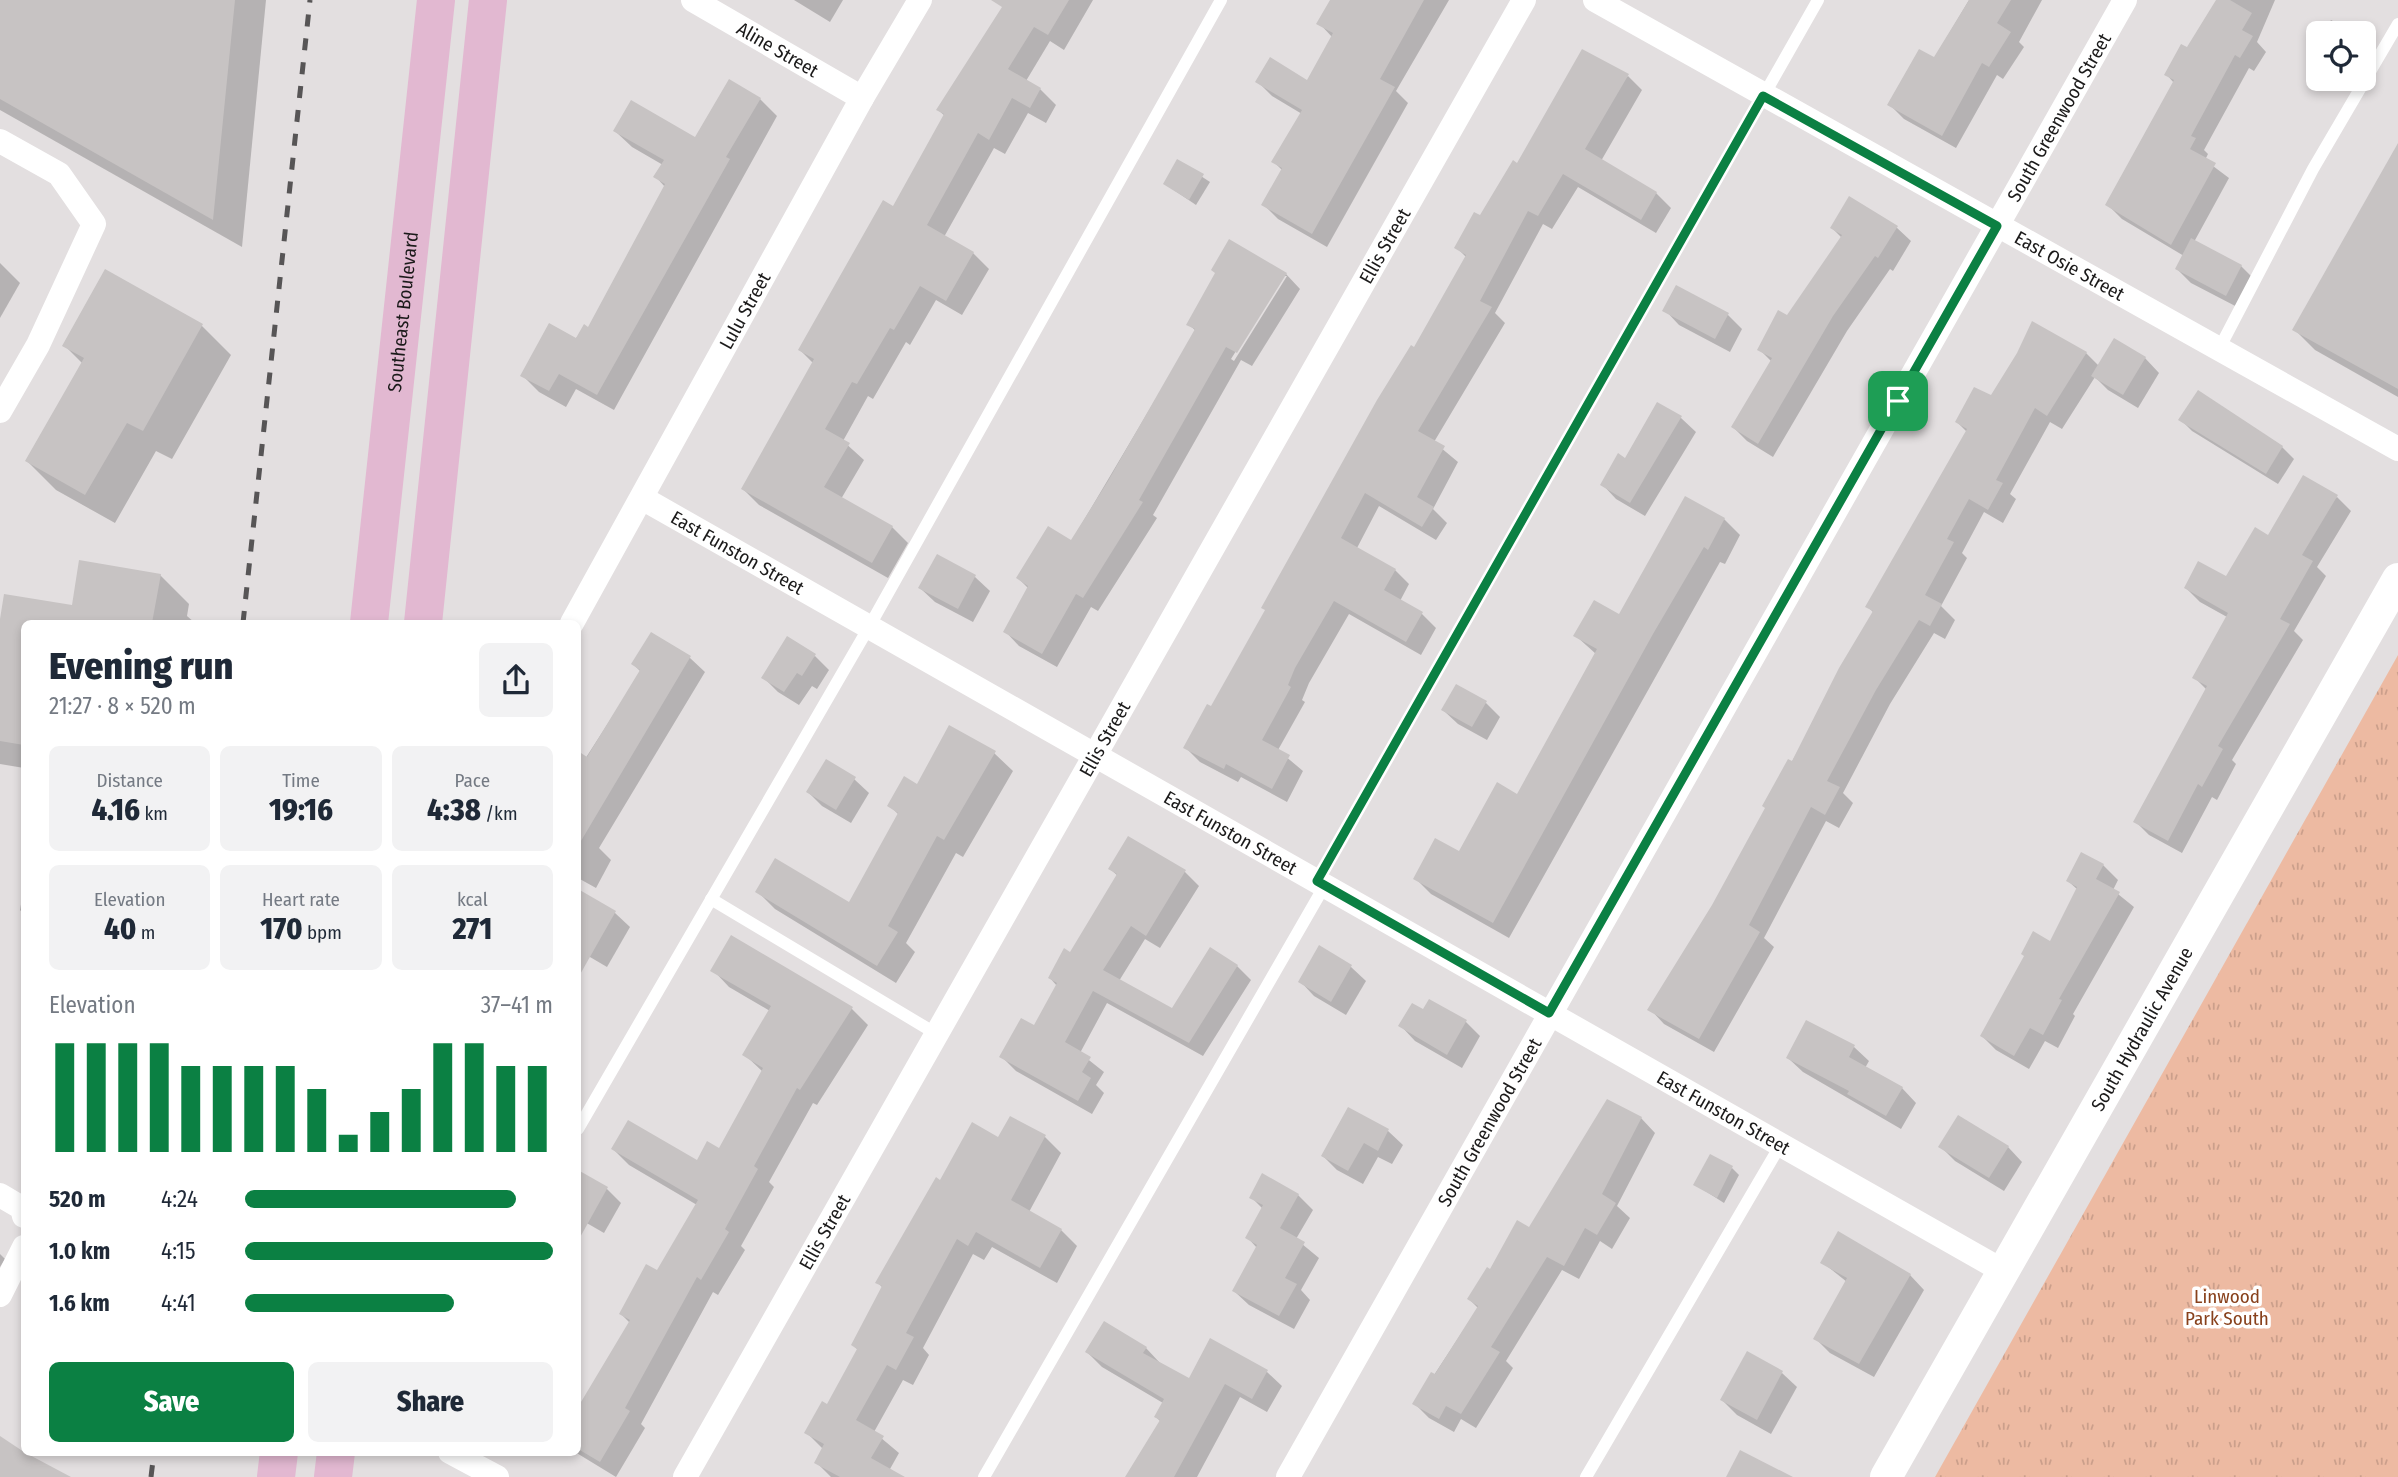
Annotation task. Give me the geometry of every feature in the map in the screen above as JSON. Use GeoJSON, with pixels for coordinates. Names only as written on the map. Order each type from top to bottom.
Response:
{"type":"FeatureCollection","features":[{"type":"Feature","properties":{"kind":"main road","name":"Southeast Boulevard"},"geometry":{"type":"LineString","coordinates":[[369,620],[436,0]]}},
{"type":"Feature","properties":{"kind":"main road"},"geometry":{"type":"LineString","coordinates":[[422,620],[488,0]]}},
{"type":"Feature","properties":{"kind":"main road"},"geometry":{"type":"LineString","coordinates":[[276,1477],[279,1456]]}},
{"type":"Feature","properties":{"kind":"main road"},"geometry":{"type":"LineString","coordinates":[[333,1477],[336,1456]]}},
{"type":"Feature","properties":{"kind":"street","name":"Aline Street"},"geometry":{"type":"LineString","coordinates":[[693,0],[862,98]]}},
{"type":"Feature","properties":{"kind":"street","name":"Lulu Street"},"geometry":{"type":"LineString","coordinates":[[574,620],[862,98],[919,0]]}},
{"type":"Feature","properties":{"kind":"street","name":"Ellis Street"},"geometry":{"type":"LineString","coordinates":[[685,1477],[1524,0]]}},
{"type":"Feature","properties":{"kind":"street","name":"East Osie Street"},"geometry":{"type":"LineString","coordinates":[[1595,0],[2398,449]]}},
{"type":"Feature","properties":{"kind":"street","name":"South Greenwood Street"},"geometry":{"type":"LineString","coordinates":[[1288,1477],[2125,0]]}},
{"type":"Feature","properties":{"kind":"street"},"geometry":{"type":"LineString","coordinates":[[0,141],[59,174],[94,224],[38,345],[0,411]]}},
{"type":"Feature","properties":{"kind":"street","name":"East Funston Street"},"geometry":{"type":"LineString","coordinates":[[642,498],[2003,1271]]}},
{"type":"Feature","properties":{"kind":"street","name":"South Hydraulic Avenue"},"geometry":{"type":"LineString","coordinates":[[1886,1477],[2398,579]]}},
{"type":"Feature","properties":{"kind":"street"},"geometry":{"type":"LineString","coordinates":[[0,1195],[21,1207]]}},
{"type":"Feature","properties":{"kind":"street"},"geometry":{"type":"LineString","coordinates":[[0,1295],[21,1253]]}},
{"type":"Feature","properties":{"kind":"street"},"geometry":{"type":"LineString","coordinates":[[458,1456],[497,1477]]}},
{"type":"Feature","properties":{"kind":"lane"},"geometry":{"type":"LineString","coordinates":[[581,1124],[869,627],[1221,0]]}},
{"type":"Feature","properties":{"kind":"lane"},"geometry":{"type":"LineString","coordinates":[[984,1477],[1818,0]]}},
{"type":"Feature","properties":{"kind":"lane"},"geometry":{"type":"LineString","coordinates":[[2219,349],[2314,169],[2398,24]]}},
{"type":"Feature","properties":{"kind":"lane"},"geometry":{"type":"LineString","coordinates":[[711,899],[935,1033]]}},
{"type":"Feature","properties":{"kind":"lane"},"geometry":{"type":"LineString","coordinates":[[1586,1477],[1780,1144]]}},
{"type":"Feature","properties":{"kind":"green space","name":"Linwood Park South"},"geometry":{"type":"Polygon","coordinates":[[[2398,655],[2398,1477],[1935,1477],[2398,655]]]}},
{"type":"Feature","properties":{"kind":"building"},"geometry":{"type":"Polygon","coordinates":[[[0,0],[235,0],[213,220],[0,99],[0,0]]]}},
{"type":"Feature","properties":{"kind":"building"},"geometry":{"type":"Polygon","coordinates":[[[991,0],[1069,0],[1048,35],[1034,27],[1008,69],[1041,88],[1030,108],[1012,98],[989,140],[978,133],[927,225],[974,252],[946,301],[920,286],[894,330],[890,328],[857,384],[852,382],[825,429],[850,443],[824,487],[893,526],[872,563],[741,489],[814,359],[798,350],[883,200],[893,206],[944,114],[936,110],[1002,7],[991,0]]]}},
{"type":"Feature","properties":{"kind":"building"},"geometry":{"type":"Polygon","coordinates":[[[1330,0],[1424,0],[1380,79],[1395,87],[1312,234],[1261,205],[1282,168],[1271,162],[1302,110],[1255,82],[1270,57],[1307,80],[1333,33],[1316,24],[1330,0]]]}},
{"type":"Feature","properties":{"kind":"building"},"geometry":{"type":"Polygon","coordinates":[[[1969,0],[2011,0],[1997,23],[2011,32],[1989,67],[1982,63],[1942,136],[1887,105],[1919,49],[1934,57],[1969,0]]]}},
{"type":"Feature","properties":{"kind":"building"},"geometry":{"type":"Polygon","coordinates":[[[2216,0],[2230,0],[2252,13],[2242,30],[2253,36],[2240,58],[2235,55],[2191,136],[2196,138],[2190,149],[2216,163],[2171,245],[2105,205],[2174,80],[2164,75],[2181,44],[2187,47],[2216,0]]]}},
{"type":"Feature","properties":{"kind":"building"},"geometry":{"type":"Polygon","coordinates":[[[1582,49],[1629,74],[1585,149],[1657,192],[1641,220],[1563,174],[1538,216],[1528,211],[1480,301],[1492,307],[1418,431],[1445,446],[1417,497],[1434,507],[1422,527],[1365,493],[1341,538],[1396,569],[1384,590],[1423,612],[1406,642],[1334,601],[1295,668],[1288,685],[1291,687],[1262,740],[1290,755],[1272,789],[1226,764],[1224,769],[1183,748],[1207,704],[1211,706],[1265,610],[1261,608],[1377,400],[1411,345],[1414,347],[1466,255],[1454,248],[1474,212],[1480,215],[1513,160],[1517,163],[1582,49]]]}},
{"type":"Feature","properties":{"kind":"building"},"geometry":{"type":"Polygon","coordinates":[[[729,79],[761,98],[726,157],[730,159],[597,395],[559,374],[549,391],[520,376],[549,323],[576,338],[584,324],[588,327],[665,184],[653,177],[664,160],[613,131],[631,100],[695,137],[729,79]]]}},
{"type":"Feature","properties":{"kind":"building"},"geometry":{"type":"Polygon","coordinates":[[[2398,143],[2398,389],[2292,330],[2398,143]]]}},
{"type":"Feature","properties":{"kind":"building"},"geometry":{"type":"Polygon","coordinates":[[[1177,159],[1204,174],[1189,200],[1163,184],[1177,159]]]}},
{"type":"Feature","properties":{"kind":"building"},"geometry":{"type":"Polygon","coordinates":[[[1849,196],[1898,226],[1878,258],[1875,256],[1833,316],[1758,444],[1731,427],[1772,358],[1757,350],[1778,310],[1787,315],[1842,235],[1830,228],[1849,196]]]}},
{"type":"Feature","properties":{"kind":"building"},"geometry":{"type":"Polygon","coordinates":[[[2191,238],[2242,265],[2226,296],[2175,269],[2191,238]]]}},
{"type":"Feature","properties":{"kind":"building"},"geometry":{"type":"Polygon","coordinates":[[[1229,239],[1287,273],[1237,353],[1226,347],[1139,500],[1143,502],[1083,598],[1076,594],[1042,654],[1003,632],[1028,586],[1016,578],[1048,526],[1071,540],[1195,329],[1186,325],[1215,273],[1211,270],[1229,239]]]}},
{"type":"Feature","properties":{"kind":"building"},"geometry":{"type":"Polygon","coordinates":[[[105,269],[203,324],[143,431],[127,423],[85,495],[25,461],[84,358],[62,346],[105,269]]]}},
{"type":"Feature","properties":{"kind":"building"},"geometry":{"type":"Polygon","coordinates":[[[1676,285],[1729,313],[1715,339],[1662,311],[1676,285]]]}},
{"type":"Feature","properties":{"kind":"building"},"geometry":{"type":"Polygon","coordinates":[[[2032,321],[2087,352],[2047,416],[2035,408],[1996,480],[2003,483],[1988,510],[1969,499],[1947,539],[1954,542],[1925,595],[1942,604],[1930,626],[1919,620],[1876,690],[1827,781],[1840,787],[1825,815],[1811,807],[1749,925],[1760,932],[1699,1039],[1647,1010],[1712,905],[1765,808],[1762,806],[1788,759],[1792,761],[1839,668],[1873,611],[1865,607],[1967,429],[1955,422],[1974,387],[1991,395],[2017,353],[2032,321]]]}},
{"type":"Feature","properties":{"kind":"building"},"geometry":{"type":"Polygon","coordinates":[[[2114,338],[2146,357],[2123,395],[2091,376],[2114,338]]]}},
{"type":"Feature","properties":{"kind":"building"},"geometry":{"type":"Polygon","coordinates":[[[2198,390],[2283,446],[2266,474],[2178,420],[2198,390]]]}},
{"type":"Feature","properties":{"kind":"building"},"geometry":{"type":"Polygon","coordinates":[[[1657,402],[1682,416],[1630,503],[1600,485],[1618,453],[1625,458],[1657,402]]]}},
{"type":"Feature","properties":{"kind":"building"},"geometry":{"type":"Polygon","coordinates":[[[2303,475],[2338,495],[2302,555],[2313,561],[2280,619],[2290,624],[2218,746],[2223,749],[2202,787],[2198,784],[2168,841],[2133,822],[2207,686],[2192,678],[2228,613],[2184,588],[2198,561],[2226,576],[2255,527],[2268,535],[2303,475]]]}},
{"type":"Feature","properties":{"kind":"building"},"geometry":{"type":"Polygon","coordinates":[[[1685,496],[1725,518],[1708,550],[1704,547],[1653,634],[1493,923],[1413,879],[1435,838],[1459,851],[1497,782],[1517,794],[1597,649],[1573,636],[1594,600],[1619,614],[1685,496]]]}},
{"type":"Feature","properties":{"kind":"building"},"geometry":{"type":"Polygon","coordinates":[[[937,554],[976,575],[958,609],[918,588],[937,554]]]}},
{"type":"Feature","properties":{"kind":"building"},"geometry":{"type":"Polygon","coordinates":[[[79,560],[161,574],[153,620],[21,620],[21,744],[0,741],[0,619],[4,594],[72,605],[79,560]]]}},
{"type":"Feature","properties":{"kind":"building"},"geometry":{"type":"Polygon","coordinates":[[[651,632],[691,656],[581,841],[581,753],[587,757],[640,670],[631,664],[651,632]]]}},
{"type":"Feature","properties":{"kind":"building"},"geometry":{"type":"Polygon","coordinates":[[[787,636],[816,654],[802,676],[797,673],[784,692],[761,678],[787,636]]]}},
{"type":"Feature","properties":{"kind":"building"},"geometry":{"type":"Polygon","coordinates":[[[1456,684],[1487,701],[1472,727],[1441,710],[1456,684]]]}},
{"type":"Feature","properties":{"kind":"building"},"geometry":{"type":"Polygon","coordinates":[[[949,725],[996,751],[944,840],[937,836],[888,926],[898,932],[877,966],[755,892],[775,858],[849,902],[898,813],[887,806],[904,776],[917,784],[949,725]]]}},
{"type":"Feature","properties":{"kind":"building"},"geometry":{"type":"Polygon","coordinates":[[[826,759],[856,777],[836,810],[806,792],[826,759]]]}},
{"type":"Feature","properties":{"kind":"building"},"geometry":{"type":"Polygon","coordinates":[[[1128,836],[1186,870],[1146,936],[1131,926],[1103,970],[1172,1008],[1210,947],[1238,965],[1189,1043],[1093,991],[1065,1042],[1091,1057],[1082,1072],[1091,1078],[1078,1101],[999,1057],[1021,1018],[1034,1025],[1057,983],[1048,978],[1064,948],[1070,952],[1117,874],[1108,869],[1128,836]]]}},
{"type":"Feature","properties":{"kind":"building"},"geometry":{"type":"Polygon","coordinates":[[[2081,852],[2104,864],[2096,879],[2120,892],[2059,999],[2062,1000],[2043,1035],[2030,1028],[2014,1056],[1980,1036],[2024,956],[2021,954],[2033,931],[2050,941],[2077,887],[2066,881],[2081,852]]]}},
{"type":"Feature","properties":{"kind":"building"},"geometry":{"type":"Polygon","coordinates":[[[581,891],[616,911],[581,973],[581,891]]]}},
{"type":"Feature","properties":{"kind":"building"},"geometry":{"type":"Polygon","coordinates":[[[731,935],[853,1007],[800,1090],[797,1088],[754,1166],[758,1169],[725,1229],[729,1232],[701,1280],[697,1277],[625,1408],[630,1411],[600,1462],[581,1451],[581,1402],[630,1320],[619,1314],[646,1264],[657,1270],[698,1200],[611,1149],[628,1120],[697,1160],[707,1141],[719,1148],[763,1068],[742,1055],[771,1006],[710,971],[731,935]]]}},
{"type":"Feature","properties":{"kind":"building"},"geometry":{"type":"Polygon","coordinates":[[[1319,945],[1352,965],[1331,1002],[1298,982],[1319,945]]]}},
{"type":"Feature","properties":{"kind":"building"},"geometry":{"type":"Polygon","coordinates":[[[1429,999],[1467,1020],[1447,1055],[1398,1026],[1412,1003],[1423,1009],[1429,999]]]}},
{"type":"Feature","properties":{"kind":"building"},"geometry":{"type":"Polygon","coordinates":[[[1806,1020],[1855,1045],[1849,1057],[1903,1087],[1886,1116],[1847,1094],[1849,1091],[1786,1058],[1806,1020]]]}},
{"type":"Feature","properties":{"kind":"building"},"geometry":{"type":"Polygon","coordinates":[[[1607,1099],[1642,1117],[1602,1194],[1616,1203],[1597,1235],[1585,1228],[1564,1266],[1547,1257],[1491,1347],[1500,1352],[1461,1414],[1446,1406],[1439,1419],[1412,1404],[1431,1372],[1435,1374],[1478,1306],[1467,1299],[1487,1267],[1490,1269],[1517,1220],[1529,1227],[1607,1099]]]}},
{"type":"Feature","properties":{"kind":"building"},"geometry":{"type":"Polygon","coordinates":[[[1348,1107],[1389,1129],[1378,1151],[1364,1143],[1348,1171],[1321,1156],[1348,1107]]]}},
{"type":"Feature","properties":{"kind":"building"},"geometry":{"type":"Polygon","coordinates":[[[1958,1115],[2009,1146],[1989,1178],[1938,1147],[1958,1115]]]}},
{"type":"Feature","properties":{"kind":"building"},"geometry":{"type":"Polygon","coordinates":[[[1010,1116],[1046,1135],[1011,1200],[1062,1229],[1040,1268],[976,1232],[968,1246],[957,1239],[906,1333],[914,1337],[896,1370],[887,1365],[856,1420],[884,1436],[871,1458],[905,1477],[840,1477],[814,1463],[824,1444],[804,1433],[822,1401],[827,1404],[857,1349],[851,1345],[882,1286],[875,1283],[936,1177],[940,1180],[972,1122],[998,1137],[1010,1116]]]}},
{"type":"Feature","properties":{"kind":"building"},"geometry":{"type":"Polygon","coordinates":[[[1710,1154],[1733,1166],[1717,1198],[1693,1185],[1710,1154]]]}},
{"type":"Feature","properties":{"kind":"building"},"geometry":{"type":"Polygon","coordinates":[[[581,1172],[608,1187],[581,1236],[581,1172]]]}},
{"type":"Feature","properties":{"kind":"building"},"geometry":{"type":"Polygon","coordinates":[[[1262,1173],[1299,1194],[1280,1228],[1305,1242],[1285,1278],[1297,1284],[1279,1316],[1232,1291],[1257,1245],[1245,1238],[1263,1205],[1249,1198],[1262,1173]]]}},
{"type":"Feature","properties":{"kind":"building"},"geometry":{"type":"Polygon","coordinates":[[[1838,1231],[1911,1274],[1859,1364],[1813,1339],[1847,1278],[1820,1263],[1838,1231]]]}},
{"type":"Feature","properties":{"kind":"building"},"geometry":{"type":"Polygon","coordinates":[[[1104,1321],[1147,1347],[1143,1353],[1189,1378],[1210,1338],[1268,1370],[1252,1399],[1225,1384],[1174,1477],[1125,1477],[1160,1420],[1154,1417],[1164,1399],[1085,1352],[1104,1321]]]}},
{"type":"Feature","properties":{"kind":"building"},"geometry":{"type":"Polygon","coordinates":[[[1747,1351],[1783,1371],[1757,1420],[1720,1400],[1747,1351]]]}},
{"type":"Feature","properties":{"kind":"building"},"geometry":{"type":"Polygon","coordinates":[[[0,1436],[21,1450],[21,1456],[32,1456],[71,1477],[0,1477],[0,1436]]]}},
{"type":"Feature","properties":{"kind":"building"},"geometry":{"type":"Polygon","coordinates":[[[1740,1450],[1793,1477],[1726,1477],[1740,1450]]]}},
{"type":"Feature","properties":{"kind":"railway"},"geometry":{"type":"LineString","coordinates":[[243,620],[310,0]]}},
{"type":"Feature","properties":{"kind":"railway"},"geometry":{"type":"LineString","coordinates":[[151,1477],[154,1456]]}},
{"type":"Feature","properties":{"kind":"route"},"geometry":{"type":"LineString","coordinates":[[1763,96],[1997,226],[1898,401],[1549,1013],[1317,881],[1763,96]]}}]}
